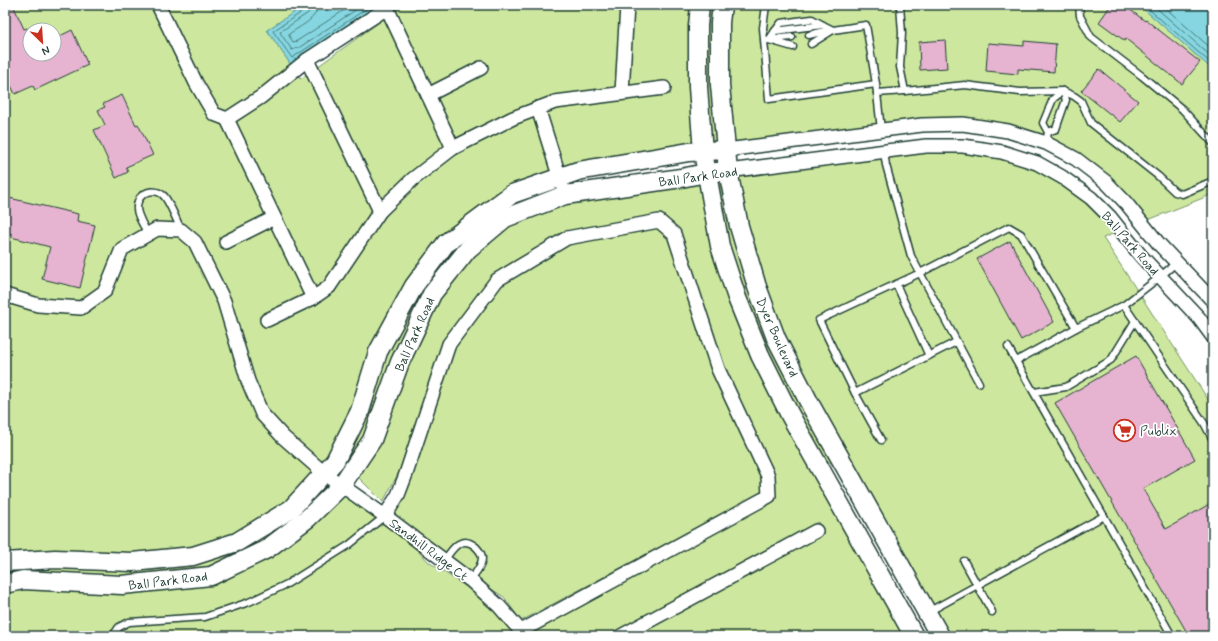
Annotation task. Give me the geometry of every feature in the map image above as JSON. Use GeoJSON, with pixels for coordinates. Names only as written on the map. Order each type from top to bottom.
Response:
{"type":"FeatureCollection","features":[{"type":"Feature","properties":{"kind":"street"},"geometry":{"type":"LineString","coordinates":[[158,5],[196,83],[214,114],[227,119],[313,298]]}},
{"type":"Feature","properties":{"kind":"street"},"geometry":{"type":"LineString","coordinates":[[622,94],[627,5]]}},
{"type":"Feature","properties":{"kind":"street","name":"Dyer Boulevard"},"geometry":{"type":"LineString","coordinates":[[700,5],[698,26],[698,87],[703,152],[720,246],[737,298],[760,354],[790,415],[914,636]]}},
{"type":"Feature","properties":{"kind":"street","name":"Dyer Boulevard"},"geometry":{"type":"LineString","coordinates":[[722,5],[720,23],[720,85],[728,172],[739,226],[757,288],[776,338],[811,406],[940,636]]}},
{"type":"Feature","properties":{"kind":"street"},"geometry":{"type":"LineString","coordinates":[[227,119],[261,97],[307,60],[387,8],[453,148]]}},
{"type":"Feature","properties":{"kind":"street"},"geometry":{"type":"LineString","coordinates":[[307,60],[380,211]]}},
{"type":"Feature","properties":{"kind":"street"},"geometry":{"type":"LineString","coordinates":[[428,95],[481,68]]}},
{"type":"Feature","properties":{"kind":"street"},"geometry":{"type":"LineString","coordinates":[[267,320],[313,298],[329,287],[380,211],[413,179],[453,148],[513,118],[555,102],[664,88]]}},
{"type":"Feature","properties":{"kind":"street"},"geometry":{"type":"LineString","coordinates":[[538,108],[565,195]]}},
{"type":"Feature","properties":{"kind":"street","name":"Ball Park Road"},"geometry":{"type":"LineString","coordinates":[[5,562],[55,559],[132,562],[194,556],[237,542],[291,509],[335,461],[360,411],[378,352],[414,286],[446,243],[512,194],[578,171],[689,152],[726,150],[922,124],[963,124],[1008,130],[1047,138],[1106,182],[1126,203],[1159,244],[1213,301]]}},
{"type":"Feature","properties":{"kind":"street"},"geometry":{"type":"LineString","coordinates":[[881,130],[884,152]]}},
{"type":"Feature","properties":{"kind":"street"},"geometry":{"type":"LineString","coordinates":[[1037,163],[1047,138]]}},
{"type":"Feature","properties":{"kind":"street","name":"Ball Park Road"},"geometry":{"type":"LineString","coordinates":[[5,584],[23,580],[122,585],[211,576],[267,549],[308,518],[341,486],[372,440],[400,362],[432,294],[468,249],[505,218],[565,195],[682,178],[706,173],[728,172],[926,146],[963,146],[1002,152],[1037,163],[1062,177],[1090,198],[1110,217],[1141,256],[1199,318],[1213,337]]}},
{"type":"Feature","properties":{"kind":"street"},"geometry":{"type":"LineString","coordinates":[[226,242],[274,218]]}},
{"type":"Feature","properties":{"kind":"street"},"geometry":{"type":"LineString","coordinates":[[385,516],[398,495],[406,474],[449,344],[497,280],[567,238],[658,221],[674,234],[718,369],[768,476],[769,496],[520,634]]}},
{"type":"Feature","properties":{"kind":"street"},"geometry":{"type":"LineString","coordinates":[[5,295],[38,305],[82,308],[105,291],[122,249],[157,229],[181,230]]}},
{"type":"Feature","properties":{"kind":"street","name":"Sandhill Ridge Ct"},"geometry":{"type":"LineString","coordinates":[[181,230],[195,242],[224,301],[248,381],[262,414],[283,437],[341,486],[385,516],[470,580],[499,606],[520,634]]}},
{"type":"Feature","properties":{"kind":"street"},"geometry":{"type":"LineString","coordinates":[[810,451],[833,473],[902,595],[927,613]]}},
{"type":"Feature","properties":{"kind":"street"},"geometry":{"type":"LineString","coordinates":[[621,636],[816,531]]}},
{"type":"Feature","properties":{"kind":"lane"},"geometry":{"type":"LineString","coordinates":[[766,5],[763,28],[766,40],[769,99],[876,84]]}},
{"type":"Feature","properties":{"kind":"lane"},"geometry":{"type":"LineString","coordinates":[[900,5],[902,33],[900,66],[905,90]]}},
{"type":"Feature","properties":{"kind":"lane"},"geometry":{"type":"LineString","coordinates":[[1079,5],[1080,16],[1091,37],[1182,109],[1213,143]]}},
{"type":"Feature","properties":{"kind":"lane"},"geometry":{"type":"LineString","coordinates":[[766,40],[775,31],[823,25],[833,30]]}},
{"type":"Feature","properties":{"kind":"lane"},"geometry":{"type":"LineString","coordinates":[[833,30],[810,40],[833,30],[866,25],[876,84],[881,130]]}},
{"type":"Feature","properties":{"kind":"lane"},"geometry":{"type":"LineString","coordinates":[[766,40],[793,42],[766,40]]}},
{"type":"Feature","properties":{"kind":"lane"},"geometry":{"type":"LineString","coordinates":[[877,93],[965,86],[1020,92],[1063,92],[1074,96],[1081,101],[1091,123],[1158,176],[1175,192],[1182,194],[1213,181]]}},
{"type":"Feature","properties":{"kind":"lane"},"geometry":{"type":"LineString","coordinates":[[1047,138],[1043,123],[1053,99],[1063,92]]}},
{"type":"Feature","properties":{"kind":"lane"},"geometry":{"type":"LineString","coordinates":[[1047,138],[1056,129],[1066,100],[1063,92]]}},
{"type":"Feature","properties":{"kind":"lane"},"geometry":{"type":"LineString","coordinates":[[884,152],[886,165],[911,256],[978,383]]}},
{"type":"Feature","properties":{"kind":"lane"},"geometry":{"type":"LineString","coordinates":[[148,234],[138,213],[137,205],[138,200],[143,194],[152,191],[159,192],[165,197],[181,230]]}},
{"type":"Feature","properties":{"kind":"lane"},"geometry":{"type":"LineString","coordinates":[[882,440],[855,393],[819,320],[920,273],[1009,228],[1021,234],[1076,328]]}},
{"type":"Feature","properties":{"kind":"lane"},"geometry":{"type":"LineString","coordinates":[[1016,361],[1076,328],[1124,305],[1177,262]]}},
{"type":"Feature","properties":{"kind":"lane"},"geometry":{"type":"LineString","coordinates":[[896,284],[929,356]]}},
{"type":"Feature","properties":{"kind":"lane"},"geometry":{"type":"LineString","coordinates":[[1124,305],[1204,423],[1213,440]]}},
{"type":"Feature","properties":{"kind":"lane"},"geometry":{"type":"LineString","coordinates":[[1034,392],[1066,387],[1111,360],[1135,321]]}},
{"type":"Feature","properties":{"kind":"lane"},"geometry":{"type":"LineString","coordinates":[[855,393],[956,342]]}},
{"type":"Feature","properties":{"kind":"lane"},"geometry":{"type":"LineString","coordinates":[[1008,347],[1172,636]]}},
{"type":"Feature","properties":{"kind":"lane"},"geometry":{"type":"LineString","coordinates":[[113,636],[119,627],[129,622],[205,617],[249,602],[287,584],[349,545],[385,516]]}},
{"type":"Feature","properties":{"kind":"lane"},"geometry":{"type":"LineString","coordinates":[[927,613],[1104,516]]}},
{"type":"Feature","properties":{"kind":"lane"},"geometry":{"type":"LineString","coordinates":[[444,561],[457,545],[464,542],[472,543],[479,550],[482,557],[480,567],[470,580]]}},
{"type":"Feature","properties":{"kind":"lane"},"geometry":{"type":"LineString","coordinates":[[964,561],[992,612]]}},
{"type":"Feature","properties":{"kind":"green space"},"geometry":{"type":"Polygon","coordinates":[[[5,5],[305,5],[267,30],[291,65],[257,92],[224,114],[267,215],[219,239],[224,250],[272,226],[305,295],[259,317],[264,328],[320,302],[333,293],[384,216],[388,214],[387,213],[416,184],[457,153],[535,116],[552,173],[441,239],[354,408],[323,464],[287,433],[267,410],[254,380],[229,298],[180,223],[154,224],[119,243],[116,246],[100,287],[79,302],[39,298],[5,289],[5,5]]]}},
{"type":"Feature","properties":{"kind":"green space"},"geometry":{"type":"Polygon","coordinates":[[[403,5],[621,5],[617,88],[554,96],[531,103],[456,139],[436,98],[488,71],[483,60],[431,86],[395,11],[403,5]]]}},
{"type":"Feature","properties":{"kind":"green space"},"geometry":{"type":"Polygon","coordinates":[[[665,5],[694,5],[696,145],[563,169],[545,112],[557,109],[623,100],[628,101],[628,99],[671,94],[668,81],[629,86],[633,8],[665,10],[665,5]]]}},
{"type":"Feature","properties":{"kind":"green space"},"geometry":{"type":"Polygon","coordinates":[[[706,5],[716,5],[720,144],[708,145],[704,88],[706,5]]]}},
{"type":"Feature","properties":{"kind":"green space"},"geometry":{"type":"Polygon","coordinates":[[[728,5],[1137,5],[1146,11],[1213,70],[1213,194],[1148,220],[1079,154],[1043,134],[1043,136],[1008,124],[963,117],[921,118],[731,143],[726,85],[728,5]]]}},
{"type":"Feature","properties":{"kind":"green space"},"geometry":{"type":"Polygon","coordinates":[[[385,18],[446,145],[409,174],[382,200],[317,67],[385,18]]]}},
{"type":"Feature","properties":{"kind":"green space"},"geometry":{"type":"Polygon","coordinates":[[[308,74],[373,210],[325,282],[315,289],[235,122],[265,102],[298,76],[300,79],[308,74]]]}},
{"type":"Feature","properties":{"kind":"green space"},"geometry":{"type":"Polygon","coordinates":[[[927,152],[959,152],[986,155],[1008,160],[1028,167],[1048,176],[1084,201],[1115,233],[1103,238],[1213,407],[1213,636],[946,636],[781,336],[762,286],[735,177],[927,152]]]}},
{"type":"Feature","properties":{"kind":"green space"},"geometry":{"type":"Polygon","coordinates":[[[723,178],[733,228],[838,470],[814,448],[765,352],[726,245],[713,179],[723,178]]]}},
{"type":"Feature","properties":{"kind":"green space"},"geometry":{"type":"Polygon","coordinates":[[[702,180],[714,247],[908,636],[635,636],[824,534],[818,522],[608,636],[531,636],[528,632],[772,502],[723,367],[662,216],[657,215],[565,232],[492,276],[443,341],[399,472],[383,502],[357,476],[437,297],[472,254],[508,224],[567,201],[702,180]]]}},
{"type":"Feature","properties":{"kind":"green space"},"geometry":{"type":"Polygon","coordinates":[[[556,185],[558,190],[464,245],[366,437],[346,470],[336,468],[384,355],[419,290],[450,248],[515,199],[556,185]]]}},
{"type":"Feature","properties":{"kind":"green space"},"geometry":{"type":"Polygon","coordinates":[[[657,228],[670,238],[763,478],[763,492],[521,621],[504,597],[436,554],[392,511],[454,347],[501,285],[569,244],[657,228]]]}},
{"type":"Feature","properties":{"kind":"green space"},"geometry":{"type":"Polygon","coordinates":[[[159,235],[179,236],[190,245],[219,303],[243,383],[316,473],[287,504],[234,536],[192,550],[132,556],[5,555],[5,301],[37,311],[81,315],[85,314],[109,297],[126,253],[159,235]]]}},
{"type":"Feature","properties":{"kind":"green space"},"geometry":{"type":"Polygon","coordinates":[[[327,479],[336,481],[304,513],[264,543],[209,570],[122,579],[5,577],[5,568],[195,563],[327,479]]]}},
{"type":"Feature","properties":{"kind":"green space"},"geometry":{"type":"Polygon","coordinates":[[[350,485],[430,563],[497,607],[517,636],[5,636],[5,590],[24,586],[214,582],[350,485]]]}},
{"type":"Feature","properties":{"kind":"water"},"geometry":{"type":"Polygon","coordinates":[[[305,5],[379,5],[300,57],[291,65],[267,30],[305,5]]]}},
{"type":"Feature","properties":{"kind":"water"},"geometry":{"type":"Polygon","coordinates":[[[1137,5],[1213,5],[1213,70],[1146,11],[1137,5]]]}},
{"type":"Feature","properties":{"kind":"building"},"geometry":{"type":"Polygon","coordinates":[[[5,5],[13,5],[22,25],[22,62],[62,62],[62,35],[72,30],[88,65],[35,90],[33,86],[15,94],[5,73],[5,5]]]}},
{"type":"Feature","properties":{"kind":"building"},"geometry":{"type":"Polygon","coordinates":[[[1111,5],[1124,5],[1200,62],[1182,84],[1126,39],[1125,41],[1099,22],[1111,5]]]}},
{"type":"Feature","properties":{"kind":"building"},"geometry":{"type":"Polygon","coordinates":[[[945,40],[947,68],[920,70],[919,42],[945,40]]]}},
{"type":"Feature","properties":{"kind":"building"},"geometry":{"type":"Polygon","coordinates":[[[1024,41],[1056,44],[1054,72],[1018,69],[1018,74],[986,71],[988,43],[1024,46],[1024,41]]]}},
{"type":"Feature","properties":{"kind":"building"},"geometry":{"type":"Polygon","coordinates":[[[1099,69],[1138,101],[1120,122],[1081,91],[1099,69]]]}},
{"type":"Feature","properties":{"kind":"building"},"geometry":{"type":"Polygon","coordinates":[[[122,95],[136,125],[138,124],[153,155],[126,167],[128,172],[116,178],[94,130],[105,125],[98,110],[105,107],[103,104],[122,95]]]}},
{"type":"Feature","properties":{"kind":"building"},"geometry":{"type":"Polygon","coordinates":[[[5,197],[78,214],[77,221],[95,225],[80,288],[42,279],[50,247],[11,237],[12,234],[5,233],[5,197]]]}},
{"type":"Feature","properties":{"kind":"building"},"geometry":{"type":"Polygon","coordinates":[[[1010,241],[1054,322],[1021,340],[977,259],[1010,241]]]}},
{"type":"Feature","properties":{"kind":"building"},"geometry":{"type":"Polygon","coordinates":[[[1136,356],[1195,459],[1143,489],[1166,529],[1213,502],[1213,636],[1189,636],[1055,403],[1136,356]]]}},
{"type":"Feature","properties":{"kind":"place","name":"Publix"},"geometry":{"type":"Point","coordinates":[1125,430]}}]}
